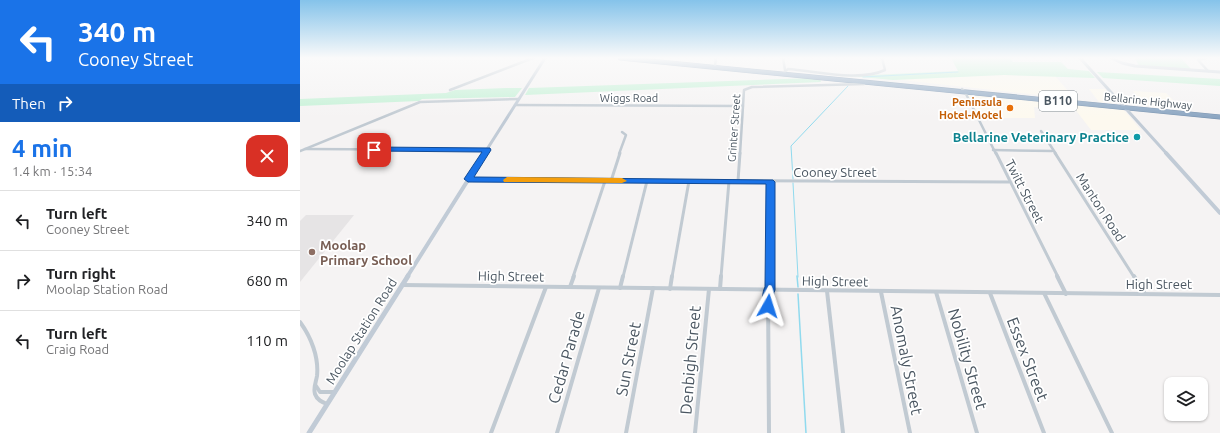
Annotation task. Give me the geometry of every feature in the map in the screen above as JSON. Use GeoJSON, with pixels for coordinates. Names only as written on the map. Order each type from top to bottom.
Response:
{"type":"FeatureCollection","features":[{"type":"Feature","properties":{"kind":"highway","name":"Bellarine Highway"},"geometry":{"type":"LineString","coordinates":[[839,78],[1220,116]]}},
{"type":"Feature","properties":{"kind":"highway","name":"Bellarine Highway"},"geometry":{"type":"LineString","coordinates":[[852,78],[963,91]]}},
{"type":"Feature","properties":{"kind":"highway"},"geometry":{"type":"LineString","coordinates":[[861,81],[869,80]]}},
{"type":"Feature","properties":{"kind":"street"},"geometry":{"type":"LineString","coordinates":[[450,90],[481,78]]}},
{"type":"Feature","properties":{"kind":"street","name":"Moolap Station Road"},"geometry":{"type":"LineString","coordinates":[[310,432],[532,78]]}},
{"type":"Feature","properties":{"kind":"street"},"geometry":{"type":"LineString","coordinates":[[1099,78],[1220,214]]}},
{"type":"Feature","properties":{"kind":"street","name":"Grinter Street"},"geometry":{"type":"LineString","coordinates":[[853,84],[861,81]]}},
{"type":"Feature","properties":{"kind":"street","name":"Grinter Street"},"geometry":{"type":"LineString","coordinates":[[738,181],[744,91],[749,88],[880,83]]}},
{"type":"Feature","properties":{"kind":"street","name":"Twitt Street"},"geometry":{"type":"LineString","coordinates":[[963,91],[1066,294]]}},
{"type":"Feature","properties":{"kind":"street"},"geometry":{"type":"LineString","coordinates":[[300,151],[420,102],[519,99]]}},
{"type":"Feature","properties":{"kind":"street","name":"Wiggs Road"},"geometry":{"type":"LineString","coordinates":[[515,105],[743,106]]}},
{"type":"Feature","properties":{"kind":"street","name":"Manton Road"},"geometry":{"type":"LineString","coordinates":[[1041,131],[1052,151],[1145,294]]}},
{"type":"Feature","properties":{"kind":"street"},"geometry":{"type":"LineString","coordinates":[[611,181],[626,135],[622,132]]}},
{"type":"Feature","properties":{"kind":"street"},"geometry":{"type":"LineString","coordinates":[[304,149],[487,150]]}},
{"type":"Feature","properties":{"kind":"street"},"geometry":{"type":"LineString","coordinates":[[993,150],[1052,151]]}},
{"type":"Feature","properties":{"kind":"street","name":"Cooney Street"},"geometry":{"type":"LineString","coordinates":[[468,179],[770,182],[1009,182]]}},
{"type":"Feature","properties":{"kind":"street"},"geometry":{"type":"LineString","coordinates":[[570,287],[605,181]]}},
{"type":"Feature","properties":{"kind":"street"},"geometry":{"type":"LineString","coordinates":[[620,288],[646,181]]}},
{"type":"Feature","properties":{"kind":"street"},"geometry":{"type":"LineString","coordinates":[[670,289],[689,181]]}},
{"type":"Feature","properties":{"kind":"street"},"geometry":{"type":"LineString","coordinates":[[720,289],[729,181]]}},
{"type":"Feature","properties":{"kind":"street"},"geometry":{"type":"LineString","coordinates":[[769,433],[770,182]]}},
{"type":"Feature","properties":{"kind":"street","name":"High Street"},"geometry":{"type":"LineString","coordinates":[[402,285],[1220,295]]}},
{"type":"Feature","properties":{"kind":"street"},"geometry":{"type":"LineString","coordinates":[[491,433],[546,287]]}},
{"type":"Feature","properties":{"kind":"street","name":"Cedar Parade"},"geometry":{"type":"LineString","coordinates":[[557,433],[599,288]]}},
{"type":"Feature","properties":{"kind":"street","name":"Sun Street"},"geometry":{"type":"LineString","coordinates":[[626,433],[653,288]]}},
{"type":"Feature","properties":{"kind":"street","name":"Denbigh Street"},"geometry":{"type":"LineString","coordinates":[[695,433],[709,289]]}},
{"type":"Feature","properties":{"kind":"street"},"geometry":{"type":"LineString","coordinates":[[827,291],[842,433]]}},
{"type":"Feature","properties":{"kind":"street","name":"Anomaly Street"},"geometry":{"type":"LineString","coordinates":[[881,292],[910,433]]}},
{"type":"Feature","properties":{"kind":"street","name":"Nobility Street"},"geometry":{"type":"LineString","coordinates":[[936,292],[977,433]]}},
{"type":"Feature","properties":{"kind":"street","name":"Essex Street"},"geometry":{"type":"LineString","coordinates":[[990,293],[1044,433]]}},
{"type":"Feature","properties":{"kind":"street"},"geometry":{"type":"LineString","coordinates":[[1044,293],[1112,433]]}},
{"type":"Feature","properties":{"kind":"street"},"geometry":{"type":"LineString","coordinates":[[300,322],[306,330],[315,352],[316,396],[319,401],[328,404]]}},
{"type":"Feature","properties":{"kind":"street"},"geometry":{"type":"LineString","coordinates":[[316,386],[320,392],[335,392]]}},
{"type":"Feature","properties":{"kind":"shaded area"},"geometry":{"type":"Polygon","coordinates":[[[1057,78],[1075,99],[892,79],[1057,78]]]}},
{"type":"Feature","properties":{"kind":"shaded area"},"geometry":{"type":"Polygon","coordinates":[[[1089,89],[1105,89],[1118,103],[1099,102],[1089,89]]]}},
{"type":"Feature","properties":{"kind":"shaded area"},"geometry":{"type":"Polygon","coordinates":[[[1133,91],[1166,93],[1182,109],[1125,103],[1120,97],[1138,98],[1133,91]]]}},
{"type":"Feature","properties":{"kind":"shaded area"},"geometry":{"type":"Polygon","coordinates":[[[968,95],[1051,102],[1056,110],[1034,107],[1035,118],[980,118],[968,95]]]}},
{"type":"Feature","properties":{"kind":"shaded area"},"geometry":{"type":"Polygon","coordinates":[[[1071,104],[1124,110],[1141,130],[1091,130],[1071,104]]]}},
{"type":"Feature","properties":{"kind":"shaded area","name":"Moolap Primary School"},"geometry":{"type":"Polygon","coordinates":[[[306,215],[354,215],[300,282],[300,221],[306,215]]]}},
{"type":"Feature","properties":{"kind":"green space"},"geometry":{"type":"Polygon","coordinates":[[[808,78],[820,79],[821,82],[525,95],[529,88],[808,78]]]}},
{"type":"Feature","properties":{"kind":"green space"},"geometry":{"type":"Polygon","coordinates":[[[874,78],[933,78],[893,80],[874,78]]]}},
{"type":"Feature","properties":{"kind":"green space"},"geometry":{"type":"Polygon","coordinates":[[[1106,78],[1220,79],[1220,86],[1106,78]]]}},
{"type":"Feature","properties":{"kind":"green space"},"geometry":{"type":"Polygon","coordinates":[[[522,88],[515,97],[422,99],[419,101],[300,106],[300,99],[446,93],[455,90],[522,88]]]}},
{"type":"Feature","properties":{"kind":"waterway"},"geometry":{"type":"LineString","coordinates":[[793,179],[791,146],[848,86]]}},
{"type":"Feature","properties":{"kind":"waterway"},"geometry":{"type":"LineString","coordinates":[[793,183],[798,277]]}},
{"type":"Feature","properties":{"kind":"waterway"},"geometry":{"type":"LineString","coordinates":[[797,276],[798,287]]}},
{"type":"Feature","properties":{"kind":"waterway"},"geometry":{"type":"LineString","coordinates":[[798,294],[806,433]]}},
{"type":"Feature","properties":{"kind":"slow traffic"},"geometry":{"type":"LineString","coordinates":[[507,180],[622,181]]}},
{"type":"Feature","properties":{"kind":"place","name":"Peninsula Hotel-Motel"},"geometry":{"type":"Point","coordinates":[1010,108]}},
{"type":"Feature","properties":{"kind":"place","name":"Bellarine Veterinary Practice"},"geometry":{"type":"Point","coordinates":[1137,137]}},
{"type":"Feature","properties":{"kind":"place","name":"Moolap Primary School"},"geometry":{"type":"Point","coordinates":[312,252]}},
{"type":"Feature","properties":{"kind":"route"},"geometry":{"type":"LineString","coordinates":[[374,150],[487,150],[468,179],[770,182],[770,290],[768,290],[768,306]]}}]}
